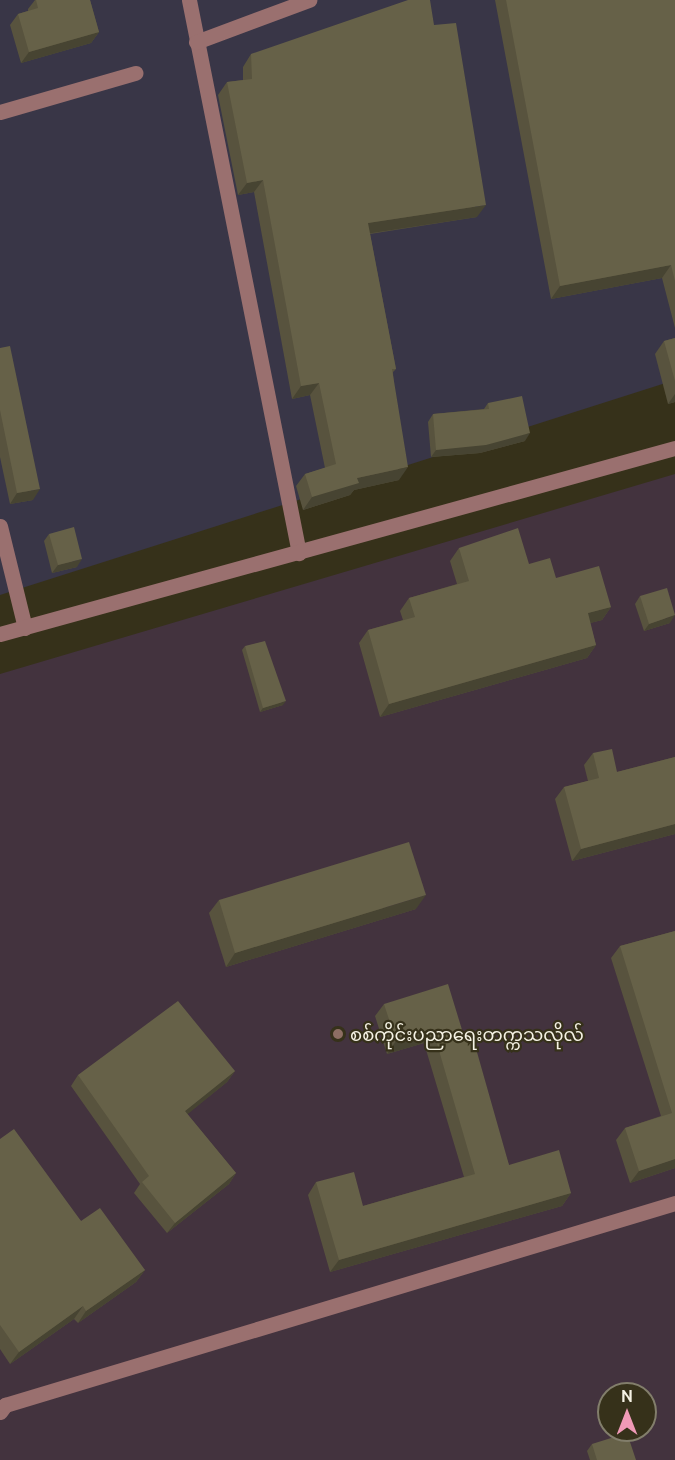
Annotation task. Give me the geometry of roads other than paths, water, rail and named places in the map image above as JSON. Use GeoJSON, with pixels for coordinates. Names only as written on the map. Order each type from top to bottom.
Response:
{"type":"FeatureCollection","features":[{"type":"Feature","properties":{"kind":"street"},"geometry":{"type":"LineString","coordinates":[[189,0],[299,553]]}},
{"type":"Feature","properties":{"kind":"street"},"geometry":{"type":"LineString","coordinates":[[196,42],[309,0]]}},
{"type":"Feature","properties":{"kind":"street"},"geometry":{"type":"LineString","coordinates":[[0,112],[135,73]]}},
{"type":"Feature","properties":{"kind":"street"},"geometry":{"type":"LineString","coordinates":[[0,634],[675,448]]}},
{"type":"Feature","properties":{"kind":"street"},"geometry":{"type":"LineString","coordinates":[[0,526],[25,628]]}},
{"type":"Feature","properties":{"kind":"street"},"geometry":{"type":"LineString","coordinates":[[0,1412],[5,1405],[675,1203]]}},
{"type":"Feature","properties":{"kind":"place","name":"စစ်ကိုင်းပညာရေးတက္ကသလိုလ်"},"geometry":{"type":"Point","coordinates":[338,1034]}}]}
